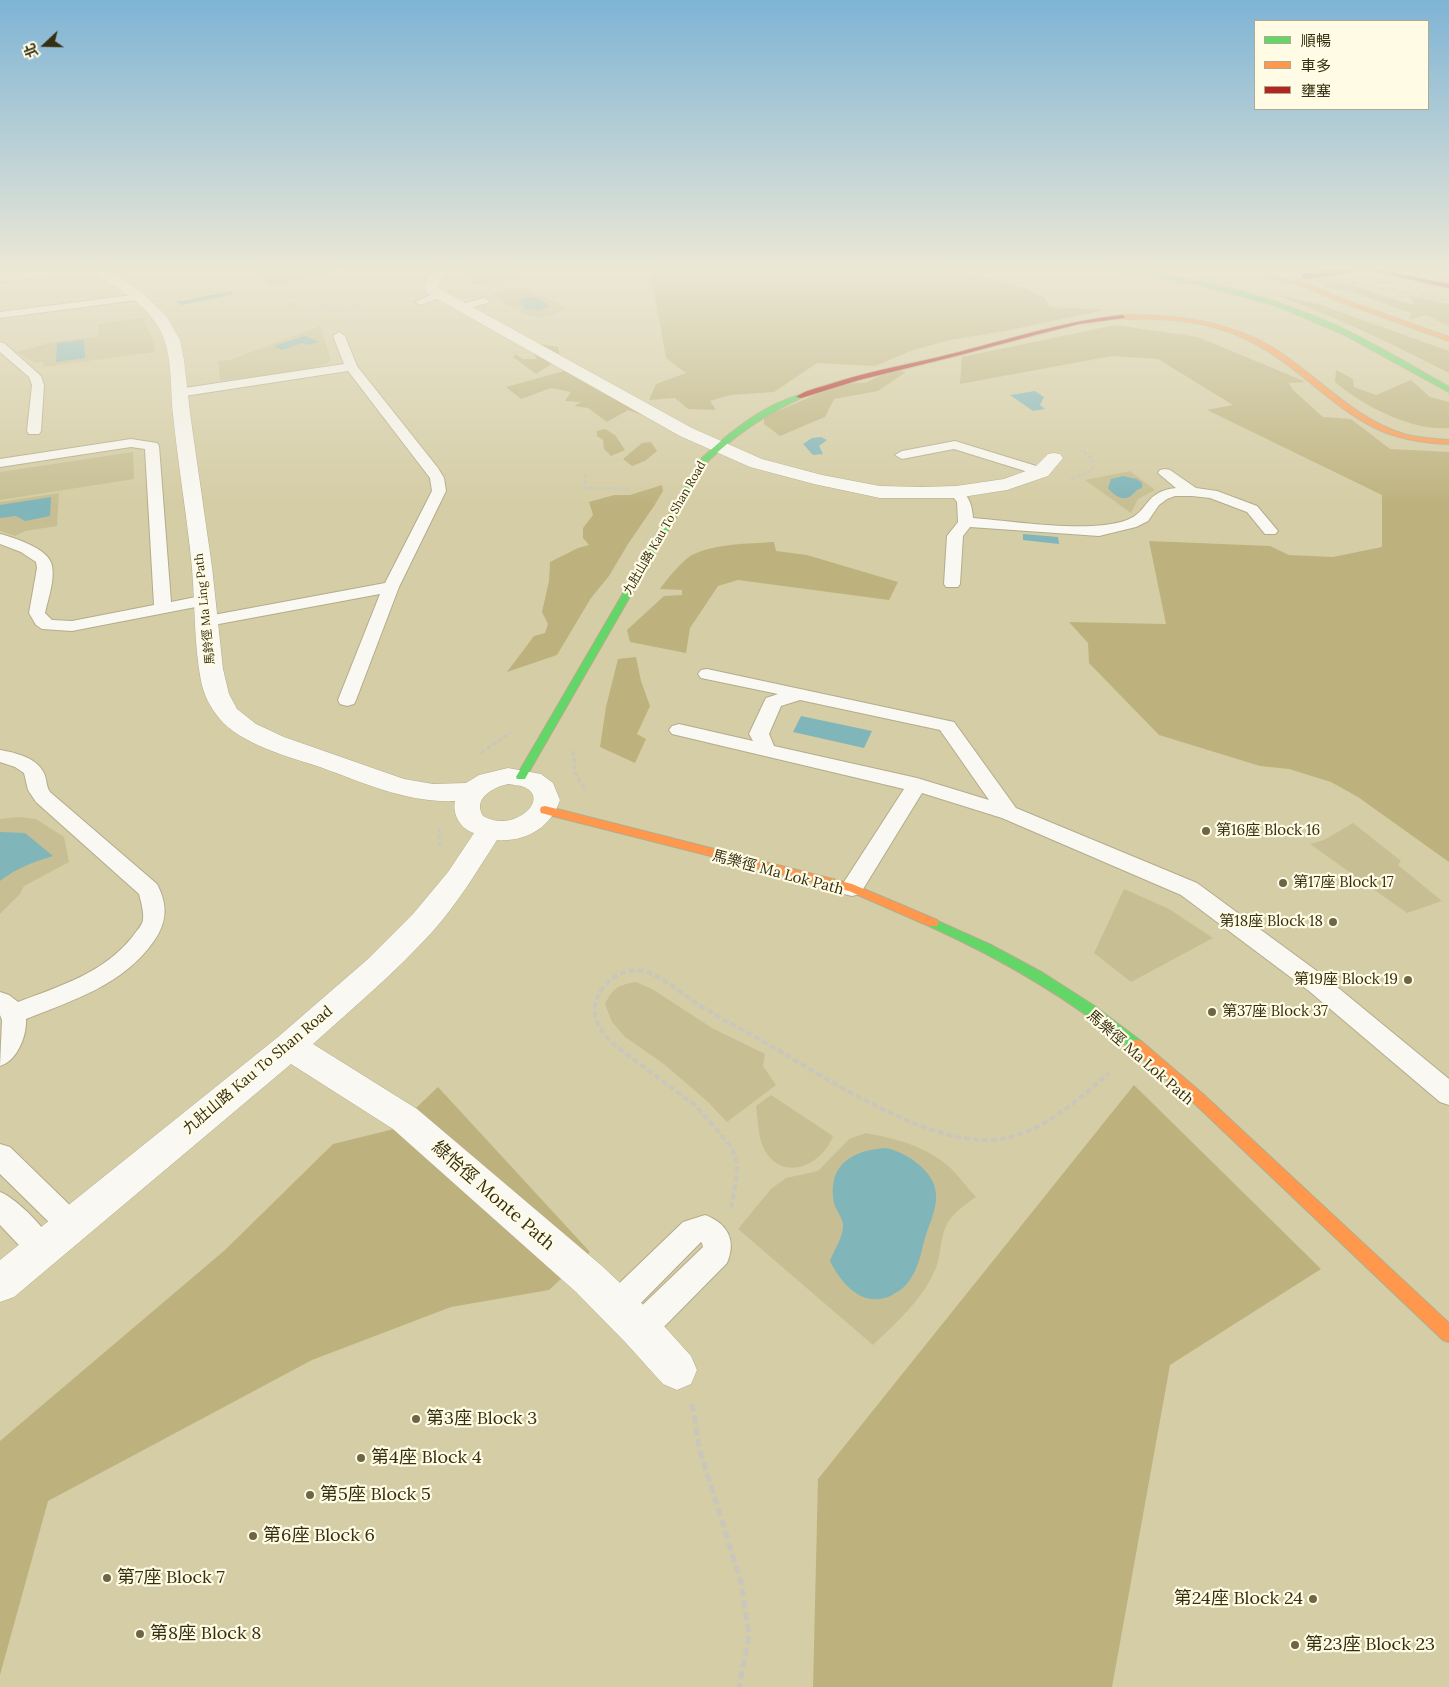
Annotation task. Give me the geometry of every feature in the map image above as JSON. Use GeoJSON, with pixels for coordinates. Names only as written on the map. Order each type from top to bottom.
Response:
{"type":"FeatureCollection","features":[{"type":"Feature","properties":{"kind":"main road","name":"九肚山路 Kau To Shan Road"},"geometry":{"type":"LineString","coordinates":[[522,777],[696,473],[716,446],[738,428],[761,414],[820,389],[979,349]]}},
{"type":"Feature","properties":{"kind":"main road","name":"九肚山路 Kau To Shan Road"},"geometry":{"type":"LineString","coordinates":[[1268,349],[1280,355],[1382,430],[1413,439],[1449,442]]}},
{"type":"Feature","properties":{"kind":"main road"},"geometry":{"type":"LineString","coordinates":[[1375,349],[1449,390]]}},
{"type":"Feature","properties":{"kind":"main road","name":"馬樂徑 Ma Lok Path"},"geometry":{"type":"LineString","coordinates":[[545,810],[852,888],[943,927],[1034,971],[1103,1017],[1200,1099],[1449,1334]]}},
{"type":"Feature","properties":{"kind":"street","name":"馬鈴徑 Ma Ling Path"},"geometry":{"type":"LineString","coordinates":[[174,349],[178,393],[206,600],[213,677],[218,697],[228,714],[247,728],[273,742],[399,786],[428,792],[473,792]]}},
{"type":"Feature","properties":{"kind":"street"},"geometry":{"type":"LineString","coordinates":[[537,349],[686,432],[716,446],[756,463],[820,480],[880,492],[921,494],[956,492],[1007,484],[1041,472],[1054,458]]}},
{"type":"Feature","properties":{"kind":"street"},"geometry":{"type":"LineString","coordinates":[[508,776],[522,777],[532,780],[546,793],[548,802],[538,819],[516,830],[503,832],[478,826],[470,819],[466,810],[467,800],[473,792],[482,784],[494,779],[508,776]]}},
{"type":"Feature","properties":{"kind":"street","name":"九肚山路 Kau To Shan Road"},"geometry":{"type":"LineString","coordinates":[[0,1284],[289,1046],[380,967],[423,922],[458,879],[490,830]]}},
{"type":"Feature","properties":{"kind":"street","name":"綠怡徑 Monte Path"},"geometry":{"type":"LineString","coordinates":[[289,1046],[405,1120],[589,1279],[678,1370]]}},
{"type":"Feature","properties":{"kind":"lane"},"geometry":{"type":"LineString","coordinates":[[3,349],[35,376],[38,385],[34,431]]}},
{"type":"Feature","properties":{"kind":"lane"},"geometry":{"type":"LineString","coordinates":[[343,349],[351,367],[437,478],[439,491],[391,587],[347,700]]}},
{"type":"Feature","properties":{"kind":"lane"},"geometry":{"type":"LineString","coordinates":[[178,393],[351,367]]}},
{"type":"Feature","properties":{"kind":"lane"},"geometry":{"type":"LineString","coordinates":[[0,463],[131,443],[152,446],[163,608]]}},
{"type":"Feature","properties":{"kind":"lane"},"geometry":{"type":"LineString","coordinates":[[902,455],[955,445],[1041,472]]}},
{"type":"Feature","properties":{"kind":"lane"},"geometry":{"type":"LineString","coordinates":[[1165,473],[1192,492]]}},
{"type":"Feature","properties":{"kind":"lane"},"geometry":{"type":"LineString","coordinates":[[952,584],[955,536],[966,522],[964,501],[956,492]]}},
{"type":"Feature","properties":{"kind":"lane"},"geometry":{"type":"LineString","coordinates":[[966,522],[1099,531],[1131,524],[1143,518],[1154,502],[1162,496],[1174,492],[1192,492],[1212,494],[1252,509],[1270,531]]}},
{"type":"Feature","properties":{"kind":"lane"},"geometry":{"type":"LineString","coordinates":[[0,539],[27,549],[43,560],[45,568],[37,613],[42,621],[48,625],[72,626],[206,600]]}},
{"type":"Feature","properties":{"kind":"lane"},"geometry":{"type":"LineString","coordinates":[[208,621],[391,587]]}},
{"type":"Feature","properties":{"kind":"lane"},"geometry":{"type":"LineString","coordinates":[[707,674],[947,726],[1009,813]]}},
{"type":"Feature","properties":{"kind":"lane"},"geometry":{"type":"LineString","coordinates":[[767,750],[759,734],[773,702],[799,694]]}},
{"type":"Feature","properties":{"kind":"lane"},"geometry":{"type":"LineString","coordinates":[[679,730],[917,785],[1009,813],[1190,889],[1317,984],[1449,1094]]}},
{"type":"Feature","properties":{"kind":"lane"},"geometry":{"type":"LineString","coordinates":[[0,756],[19,760],[29,767],[36,776],[36,788],[42,797],[149,890],[154,905],[154,924],[140,944],[118,967],[92,982],[6,1008],[15,1026],[11,1040],[0,1056]]}},
{"type":"Feature","properties":{"kind":"lane"},"geometry":{"type":"LineString","coordinates":[[852,888],[917,785]]}},
{"type":"Feature","properties":{"kind":"lane"},"geometry":{"type":"LineString","coordinates":[[0,1156],[71,1225]]}},
{"type":"Feature","properties":{"kind":"lane"},"geometry":{"type":"LineString","coordinates":[[0,1205],[42,1249]]}},
{"type":"Feature","properties":{"kind":"path"},"geometry":{"type":"LineString","coordinates":[[585,474],[586,488],[630,489]]}},
{"type":"Feature","properties":{"kind":"path"},"geometry":{"type":"LineString","coordinates":[[729,1216],[736,1175],[734,1151],[695,1105],[625,1054],[608,1039],[597,1025],[594,1010],[596,996],[617,974],[631,970],[645,971],[659,978],[703,1009],[858,1094],[930,1130],[949,1136],[972,1140],[998,1140],[1042,1125],[1077,1102],[1109,1073]]}},
{"type":"Feature","properties":{"kind":"path"},"geometry":{"type":"LineString","coordinates":[[678,1370],[694,1412],[700,1448],[740,1582],[749,1636],[739,1687]]}},
{"type":"Feature","properties":{"kind":"shaded area"},"geometry":{"type":"Polygon","coordinates":[[[29,349],[154,349],[155,352],[43,367],[43,362],[35,363],[17,352],[29,349]]]}},
{"type":"Feature","properties":{"kind":"shaded area"},"geometry":{"type":"Polygon","coordinates":[[[260,349],[327,349],[331,360],[312,368],[220,381],[218,361],[230,360],[260,349]]]}},
{"type":"Feature","properties":{"kind":"shaded area"},"geometry":{"type":"Polygon","coordinates":[[[558,349],[560,358],[536,374],[513,357],[515,354],[523,359],[537,359],[531,350],[558,349]]]}},
{"type":"Feature","properties":{"kind":"shaded area"},"geometry":{"type":"Polygon","coordinates":[[[664,349],[919,349],[875,366],[817,363],[774,392],[730,395],[710,401],[716,410],[688,409],[675,398],[649,400],[656,384],[686,373],[666,358],[664,349]]]}},
{"type":"Feature","properties":{"kind":"shaded area"},"geometry":{"type":"Polygon","coordinates":[[[1002,349],[1226,349],[1306,382],[1289,383],[1293,390],[1323,417],[1351,419],[1390,449],[1449,452],[1449,862],[1358,797],[1331,782],[1289,769],[1260,766],[1159,735],[1089,663],[1088,643],[1069,622],[1166,624],[1149,541],[1270,546],[1289,555],[1333,557],[1382,547],[1382,495],[1207,410],[1233,405],[1158,359],[1112,356],[960,384],[962,357],[1002,349]]]}},
{"type":"Feature","properties":{"kind":"shaded area"},"geometry":{"type":"Polygon","coordinates":[[[1401,349],[1443,349],[1449,351],[1449,373],[1401,349]]]}},
{"type":"Feature","properties":{"kind":"shaded area"},"geometry":{"type":"Polygon","coordinates":[[[578,365],[646,403],[647,417],[628,410],[607,422],[588,408],[574,406],[581,402],[565,401],[571,392],[551,388],[521,399],[506,387],[564,371],[578,365]]]}},
{"type":"Feature","properties":{"kind":"shaded area"},"geometry":{"type":"Polygon","coordinates":[[[892,370],[906,372],[878,391],[834,399],[825,417],[780,436],[764,424],[764,417],[838,385],[867,382],[892,370]]]}},
{"type":"Feature","properties":{"kind":"shaded area"},"geometry":{"type":"Polygon","coordinates":[[[1336,370],[1353,379],[1354,387],[1376,395],[1411,380],[1430,397],[1449,402],[1449,428],[1419,425],[1373,408],[1335,382],[1336,370]]]}},
{"type":"Feature","properties":{"kind":"shaded area"},"geometry":{"type":"Polygon","coordinates":[[[605,429],[615,435],[625,450],[611,456],[604,449],[603,440],[597,436],[597,431],[605,429]]]}},
{"type":"Feature","properties":{"kind":"shaded area"},"geometry":{"type":"Polygon","coordinates":[[[651,442],[657,451],[645,461],[632,466],[623,459],[642,443],[651,442]]]}},
{"type":"Feature","properties":{"kind":"shaded area"},"geometry":{"type":"Polygon","coordinates":[[[133,452],[134,479],[0,500],[0,472],[133,452]]]}},
{"type":"Feature","properties":{"kind":"shaded area"},"geometry":{"type":"Polygon","coordinates":[[[1130,471],[1155,490],[1138,499],[1131,513],[1085,480],[1130,471]]]}},
{"type":"Feature","properties":{"kind":"shaded area"},"geometry":{"type":"Polygon","coordinates":[[[662,485],[663,491],[654,506],[609,576],[591,598],[557,655],[507,672],[534,636],[545,633],[548,624],[542,612],[549,581],[550,562],[578,548],[589,545],[583,538],[583,528],[593,515],[589,502],[614,495],[630,495],[662,485]]]}},
{"type":"Feature","properties":{"kind":"shaded area"},"geometry":{"type":"Polygon","coordinates":[[[59,493],[57,526],[25,531],[15,536],[0,531],[0,502],[59,493]]]}},
{"type":"Feature","properties":{"kind":"shaded area"},"geometry":{"type":"Polygon","coordinates":[[[774,542],[776,551],[807,555],[898,582],[889,600],[738,580],[718,586],[690,628],[686,653],[630,642],[627,630],[664,596],[682,595],[682,590],[660,589],[675,570],[692,555],[722,546],[774,542]]]}},
{"type":"Feature","properties":{"kind":"shaded area"},"geometry":{"type":"Polygon","coordinates":[[[636,657],[641,681],[650,706],[637,734],[646,739],[635,763],[600,747],[606,707],[618,659],[636,657]]]}},
{"type":"Feature","properties":{"kind":"shaded area"},"geometry":{"type":"Polygon","coordinates":[[[19,817],[36,819],[64,837],[69,862],[24,886],[20,894],[0,914],[0,819],[19,817]]]}},
{"type":"Feature","properties":{"kind":"shaded area"},"geometry":{"type":"Polygon","coordinates":[[[1353,823],[1401,861],[1398,865],[1442,901],[1407,913],[1310,844],[1324,840],[1353,823]]]}},
{"type":"Feature","properties":{"kind":"shaded area"},"geometry":{"type":"Polygon","coordinates":[[[1124,889],[1169,909],[1213,938],[1131,982],[1094,953],[1124,889]]]}},
{"type":"Feature","properties":{"kind":"shaded area"},"geometry":{"type":"Polygon","coordinates":[[[636,982],[652,989],[712,1028],[765,1054],[763,1066],[776,1085],[727,1122],[708,1102],[664,1064],[625,1037],[612,1022],[605,1004],[608,999],[617,988],[636,982]]]}},
{"type":"Feature","properties":{"kind":"shaded area"},"geometry":{"type":"Polygon","coordinates":[[[1134,1085],[1321,1269],[1170,1365],[1112,1687],[813,1687],[818,1479],[1134,1085]]]}},
{"type":"Feature","properties":{"kind":"shaded area"},"geometry":{"type":"Polygon","coordinates":[[[438,1087],[590,1252],[549,1290],[451,1307],[312,1360],[48,1501],[0,1675],[0,1441],[225,1250],[333,1144],[394,1129],[438,1087]]]}},
{"type":"Feature","properties":{"kind":"shaded area"},"geometry":{"type":"Polygon","coordinates":[[[771,1095],[833,1136],[828,1147],[811,1162],[791,1168],[781,1166],[764,1149],[759,1134],[756,1106],[771,1095]]]}},
{"type":"Feature","properties":{"kind":"shaded area"},"geometry":{"type":"Polygon","coordinates":[[[866,1133],[898,1140],[928,1152],[951,1169],[976,1197],[959,1210],[948,1222],[944,1231],[936,1268],[924,1290],[909,1310],[873,1345],[738,1229],[771,1189],[786,1178],[818,1171],[849,1139],[866,1133]]]}},
{"type":"Feature","properties":{"kind":"water"},"geometry":{"type":"Polygon","coordinates":[[[57,349],[84,349],[85,358],[56,362],[57,349]]]}},
{"type":"Feature","properties":{"kind":"water"},"geometry":{"type":"Polygon","coordinates":[[[1035,391],[1044,397],[1040,405],[1045,409],[1033,411],[1010,395],[1035,391]]]}},
{"type":"Feature","properties":{"kind":"water"},"geometry":{"type":"Polygon","coordinates":[[[821,437],[827,440],[819,446],[823,454],[813,455],[803,444],[812,438],[821,437]]]}},
{"type":"Feature","properties":{"kind":"water"},"geometry":{"type":"Polygon","coordinates":[[[1123,476],[1137,479],[1142,483],[1142,488],[1126,498],[1115,495],[1108,488],[1111,479],[1123,476]]]}},
{"type":"Feature","properties":{"kind":"water"},"geometry":{"type":"Polygon","coordinates":[[[51,497],[50,516],[25,521],[16,516],[0,518],[0,505],[51,497]]]}},
{"type":"Feature","properties":{"kind":"water"},"geometry":{"type":"Polygon","coordinates":[[[1023,534],[1058,537],[1059,544],[1023,540],[1023,534]]]}},
{"type":"Feature","properties":{"kind":"water"},"geometry":{"type":"Polygon","coordinates":[[[801,716],[872,731],[864,748],[793,732],[801,716]]]}},
{"type":"Feature","properties":{"kind":"water"},"geometry":{"type":"Polygon","coordinates":[[[0,832],[25,833],[53,856],[19,869],[0,881],[0,832]]]}},
{"type":"Feature","properties":{"kind":"water"},"geometry":{"type":"Polygon","coordinates":[[[886,1148],[910,1158],[925,1170],[934,1186],[936,1200],[918,1264],[909,1281],[895,1294],[878,1299],[869,1299],[861,1296],[846,1285],[830,1261],[843,1229],[842,1221],[834,1203],[834,1179],[838,1169],[853,1156],[874,1149],[886,1148]]]}},
{"type":"Feature","properties":{"kind":"traffic: fast"},"geometry":{"type":"LineString","coordinates":[[1376,349],[1449,390]]}},
{"type":"Feature","properties":{"kind":"traffic: fast"},"geometry":{"type":"LineString","coordinates":[[521,777],[705,460],[726,440],[760,416],[799,397]]}},
{"type":"Feature","properties":{"kind":"traffic: fast"},"geometry":{"type":"LineString","coordinates":[[933,923],[987,948],[1039,976],[1089,1008],[1136,1045]]}},
{"type":"Feature","properties":{"kind":"traffic: slow"},"geometry":{"type":"LineString","coordinates":[[1269,349],[1300,370],[1346,407],[1379,427],[1410,438],[1449,442]]}},
{"type":"Feature","properties":{"kind":"traffic: slow"},"geometry":{"type":"LineString","coordinates":[[545,810],[852,888],[933,923]]}},
{"type":"Feature","properties":{"kind":"traffic: slow"},"geometry":{"type":"LineString","coordinates":[[1136,1045],[1199,1099],[1449,1334]]}},
{"type":"Feature","properties":{"kind":"traffic: jam"},"geometry":{"type":"LineString","coordinates":[[799,397],[856,378],[977,349]]}},
{"type":"Feature","properties":{"kind":"place","name":"第16座 Block 16"},"geometry":{"type":"Point","coordinates":[1206,831]}},
{"type":"Feature","properties":{"kind":"place","name":"第17座 Block 17"},"geometry":{"type":"Point","coordinates":[1283,883]}},
{"type":"Feature","properties":{"kind":"place","name":"第18座 Block 18"},"geometry":{"type":"Point","coordinates":[1333,922]}},
{"type":"Feature","properties":{"kind":"place","name":"第19座 Block 19"},"geometry":{"type":"Point","coordinates":[1408,980]}},
{"type":"Feature","properties":{"kind":"place","name":"第37座 Block 37"},"geometry":{"type":"Point","coordinates":[1212,1012]}},
{"type":"Feature","properties":{"kind":"place","name":"第3座 Block 3"},"geometry":{"type":"Point","coordinates":[416,1419]}},
{"type":"Feature","properties":{"kind":"place","name":"第4座 Block 4"},"geometry":{"type":"Point","coordinates":[361,1458]}},
{"type":"Feature","properties":{"kind":"place","name":"第5座 Block 5"},"geometry":{"type":"Point","coordinates":[310,1495]}},
{"type":"Feature","properties":{"kind":"place","name":"第6座 Block 6"},"geometry":{"type":"Point","coordinates":[253,1536]}},
{"type":"Feature","properties":{"kind":"place","name":"第7座 Block 7"},"geometry":{"type":"Point","coordinates":[107,1578]}},
{"type":"Feature","properties":{"kind":"place","name":"第24座 Block 24"},"geometry":{"type":"Point","coordinates":[1313,1599]}},
{"type":"Feature","properties":{"kind":"place","name":"第8座 Block 8"},"geometry":{"type":"Point","coordinates":[140,1634]}},
{"type":"Feature","properties":{"kind":"place","name":"第23座 Block 23"},"geometry":{"type":"Point","coordinates":[1295,1645]}}]}
